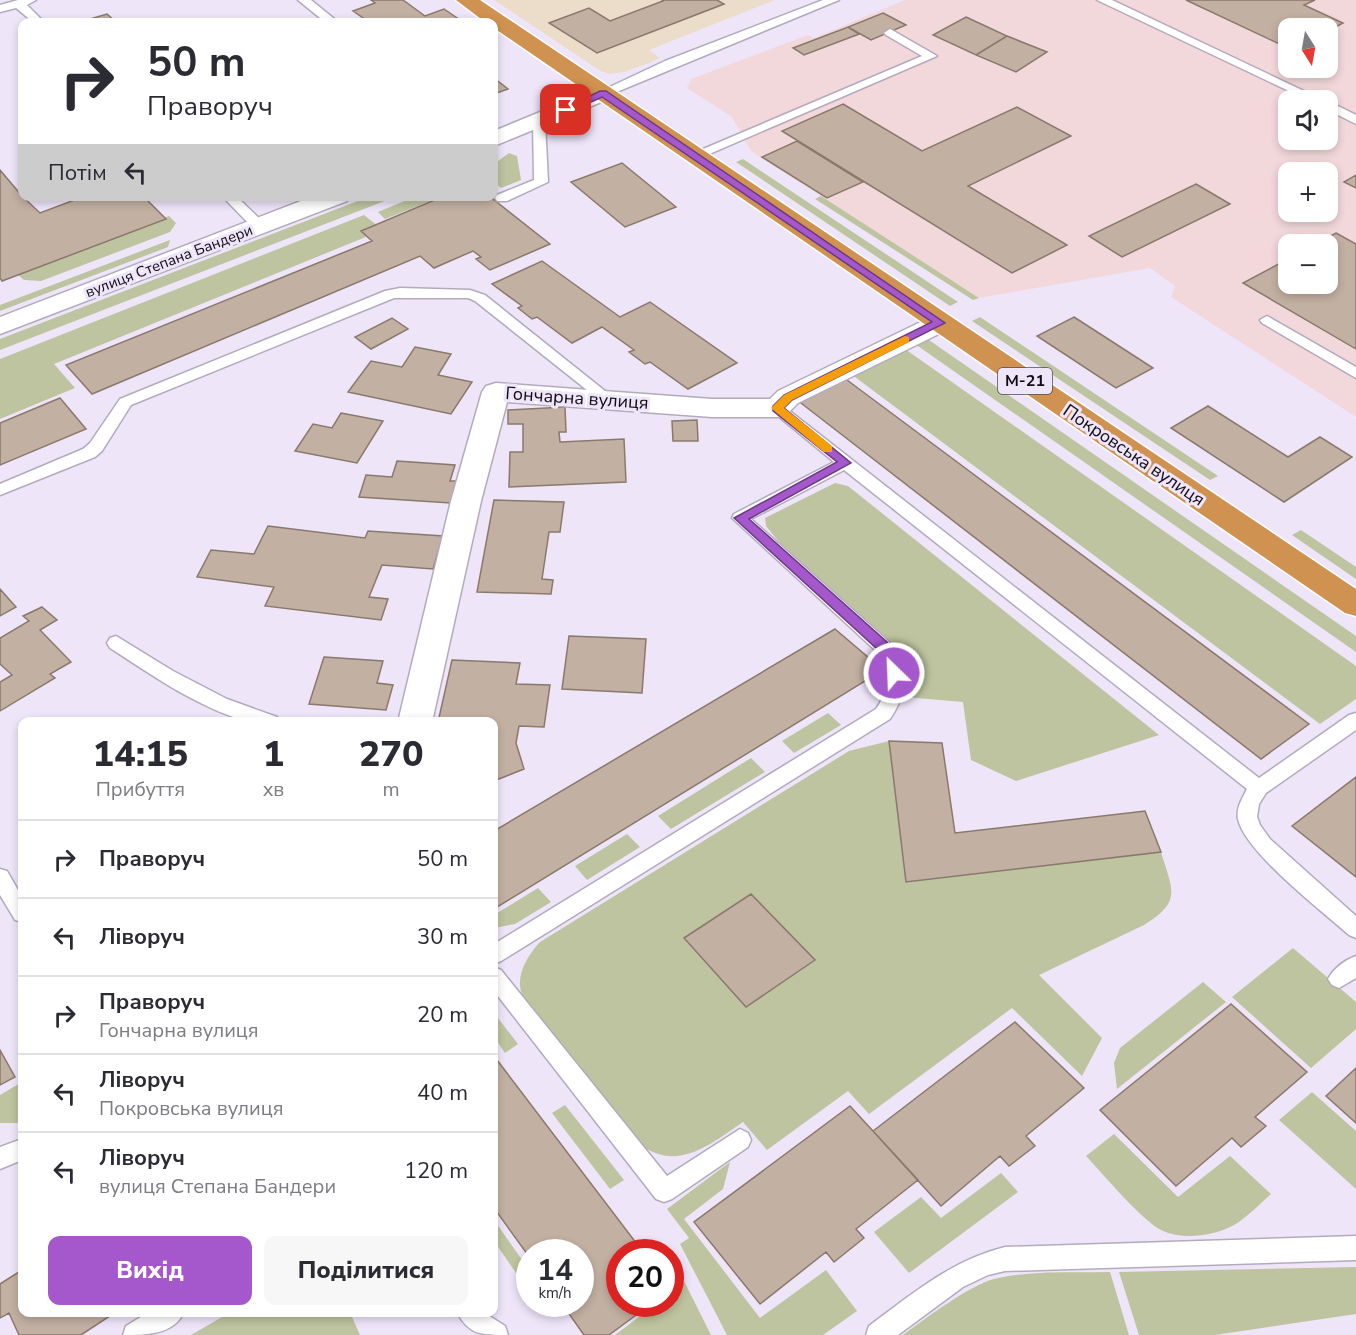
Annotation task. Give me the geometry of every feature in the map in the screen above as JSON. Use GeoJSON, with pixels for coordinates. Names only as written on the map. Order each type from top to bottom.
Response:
{"type":"FeatureCollection","features":[{"type":"Feature","properties":{"kind":"highway","name":"Покровська вулиця"},"geometry":{"type":"LineString","coordinates":[[466,0],[493,18]]}},
{"type":"Feature","properties":{"kind":"highway","name":"Покровська вулиця"},"geometry":{"type":"LineString","coordinates":[[498,22],[1356,605]]}},
{"type":"Feature","properties":{"kind":"street"},"geometry":{"type":"LineString","coordinates":[[498,137],[603,93]]}},
{"type":"Feature","properties":{"kind":"street","name":"вулиця Степана Бандери"},"geometry":{"type":"LineString","coordinates":[[0,326],[325,201]]}},
{"type":"Feature","properties":{"kind":"street"},"geometry":{"type":"LineString","coordinates":[[777,408],[788,398],[940,323]]}},
{"type":"Feature","properties":{"kind":"street","name":"Гончарна вулиця"},"geometry":{"type":"LineString","coordinates":[[416,717],[466,501],[496,392],[712,408],[777,408]]}},
{"type":"Feature","properties":{"kind":"lane"},"geometry":{"type":"LineString","coordinates":[[303,0],[327,18]]}},
{"type":"Feature","properties":{"kind":"lane"},"geometry":{"type":"LineString","coordinates":[[603,93],[669,64],[833,0]]}},
{"type":"Feature","properties":{"kind":"lane"},"geometry":{"type":"LineString","coordinates":[[1103,0],[1296,90]]}},
{"type":"Feature","properties":{"kind":"lane"},"geometry":{"type":"LineString","coordinates":[[0,9],[24,2],[36,18]]}},
{"type":"Feature","properties":{"kind":"lane"},"geometry":{"type":"LineString","coordinates":[[695,155],[931,56],[890,33]]}},
{"type":"Feature","properties":{"kind":"lane"},"geometry":{"type":"LineString","coordinates":[[1341,112],[1356,104]]}},
{"type":"Feature","properties":{"kind":"lane"},"geometry":{"type":"LineString","coordinates":[[1338,110],[1356,120]]}},
{"type":"Feature","properties":{"kind":"lane"},"geometry":{"type":"LineString","coordinates":[[502,198],[541,182],[539,121]]}},
{"type":"Feature","properties":{"kind":"lane"},"geometry":{"type":"LineString","coordinates":[[233,201],[259,226]]}},
{"type":"Feature","properties":{"kind":"lane"},"geometry":{"type":"LineString","coordinates":[[0,490],[89,453],[96,447],[125,402],[390,294],[400,292],[470,294],[480,298],[607,399]]}},
{"type":"Feature","properties":{"kind":"lane"},"geometry":{"type":"LineString","coordinates":[[1268,320],[1356,373]]}},
{"type":"Feature","properties":{"kind":"lane"},"geometry":{"type":"LineString","coordinates":[[777,408],[1258,788]]}},
{"type":"Feature","properties":{"kind":"lane"},"geometry":{"type":"LineString","coordinates":[[498,953],[883,714],[893,701],[896,686],[894,673],[890,659],[882,645],[740,518],[845,463]]}},
{"type":"Feature","properties":{"kind":"lane"},"geometry":{"type":"LineString","coordinates":[[116,643],[221,704],[256,717]]}},
{"type":"Feature","properties":{"kind":"lane"},"geometry":{"type":"LineString","coordinates":[[1356,720],[1258,788],[1246,810],[1252,832],[1263,845],[1356,929]]}},
{"type":"Feature","properties":{"kind":"lane"},"geometry":{"type":"LineString","coordinates":[[0,877],[18,907]]}},
{"type":"Feature","properties":{"kind":"lane"},"geometry":{"type":"LineString","coordinates":[[1339,979],[1356,966]]}},
{"type":"Feature","properties":{"kind":"lane"},"geometry":{"type":"LineString","coordinates":[[498,981],[664,1191],[740,1140]]}},
{"type":"Feature","properties":{"kind":"lane"},"geometry":{"type":"LineString","coordinates":[[0,1158],[18,1151]]}},
{"type":"Feature","properties":{"kind":"lane"},"geometry":{"type":"LineString","coordinates":[[878,1335],[966,1271],[985,1262],[1005,1258],[1356,1248]]}},
{"type":"Feature","properties":{"kind":"lane"},"geometry":{"type":"LineString","coordinates":[[135,1335],[164,1317]]}},
{"type":"Feature","properties":{"kind":"lane"},"geometry":{"type":"LineString","coordinates":[[472,1317],[476,1323],[496,1335]]}},
{"type":"Feature","properties":{"kind":"shaded area"},"geometry":{"type":"Polygon","coordinates":[[[494,0],[775,0],[649,50],[660,58],[649,63],[624,72],[609,74],[599,70],[494,0]]]}},
{"type":"Feature","properties":{"kind":"shaded area"},"geometry":{"type":"Polygon","coordinates":[[[905,0],[1356,0],[1356,417],[1171,297],[1175,286],[1150,268],[979,298],[751,151],[732,117],[687,88],[691,79],[808,35],[814,38],[905,0]]]}},
{"type":"Feature","properties":{"kind":"green space"},"geometry":{"type":"Polygon","coordinates":[[[509,153],[517,156],[521,180],[501,188],[498,185],[498,161],[509,153]]]}},
{"type":"Feature","properties":{"kind":"green space"},"geometry":{"type":"Polygon","coordinates":[[[743,159],[958,302],[950,306],[736,162],[743,159]]]}},
{"type":"Feature","properties":{"kind":"green space"},"geometry":{"type":"Polygon","coordinates":[[[821,196],[979,298],[973,300],[815,199],[821,196]]]}},
{"type":"Feature","properties":{"kind":"green space"},"geometry":{"type":"Polygon","coordinates":[[[358,201],[385,201],[0,350],[0,339],[358,201]]]}},
{"type":"Feature","properties":{"kind":"green space"},"geometry":{"type":"Polygon","coordinates":[[[404,201],[430,201],[385,219],[378,212],[404,201]]]}},
{"type":"Feature","properties":{"kind":"green space"},"geometry":{"type":"Polygon","coordinates":[[[364,215],[383,230],[54,364],[75,388],[0,419],[0,359],[364,215]]]}},
{"type":"Feature","properties":{"kind":"green space"},"geometry":{"type":"Polygon","coordinates":[[[169,216],[176,223],[170,232],[41,281],[24,280],[16,273],[169,216]]]}},
{"type":"Feature","properties":{"kind":"green space"},"geometry":{"type":"Polygon","coordinates":[[[170,240],[168,247],[0,311],[0,305],[170,240]]]}},
{"type":"Feature","properties":{"kind":"green space"},"geometry":{"type":"Polygon","coordinates":[[[980,317],[1218,476],[1210,480],[972,321],[980,317]]]}},
{"type":"Feature","properties":{"kind":"green space"},"geometry":{"type":"Polygon","coordinates":[[[926,338],[1356,636],[1356,652],[915,344],[926,338]]]}},
{"type":"Feature","properties":{"kind":"green space"},"geometry":{"type":"Polygon","coordinates":[[[905,349],[1356,666],[1356,699],[1320,724],[851,374],[905,349]]]}},
{"type":"Feature","properties":{"kind":"green space"},"geometry":{"type":"Polygon","coordinates":[[[835,483],[848,486],[1159,735],[1016,781],[971,760],[963,702],[905,697],[902,670],[890,645],[778,541],[766,526],[765,518],[835,483]]]}},
{"type":"Feature","properties":{"kind":"green space"},"geometry":{"type":"Polygon","coordinates":[[[1301,530],[1356,567],[1356,579],[1292,535],[1301,530]]]}},
{"type":"Feature","properties":{"kind":"green space"},"geometry":{"type":"Polygon","coordinates":[[[828,713],[841,725],[794,753],[782,741],[828,713]]]}},
{"type":"Feature","properties":{"kind":"green space"},"geometry":{"type":"Polygon","coordinates":[[[889,741],[906,882],[1161,852],[1171,885],[1171,894],[1165,909],[1144,925],[1039,975],[1102,1038],[1082,1076],[1012,1008],[869,1114],[848,1091],[767,1150],[743,1122],[692,1153],[665,1156],[651,1151],[637,1142],[522,995],[521,974],[527,960],[540,942],[849,751],[889,741]]]}},
{"type":"Feature","properties":{"kind":"green space"},"geometry":{"type":"Polygon","coordinates":[[[751,758],[765,772],[671,829],[658,816],[751,758]]]}},
{"type":"Feature","properties":{"kind":"green space"},"geometry":{"type":"Polygon","coordinates":[[[627,834],[640,847],[587,880],[575,866],[627,834]]]}},
{"type":"Feature","properties":{"kind":"green space"},"geometry":{"type":"Polygon","coordinates":[[[538,888],[551,902],[515,924],[498,927],[498,913],[538,888]]]}},
{"type":"Feature","properties":{"kind":"green space"},"geometry":{"type":"Polygon","coordinates":[[[1293,948],[1356,1002],[1356,1029],[1311,1068],[1232,997],[1293,948]]]}},
{"type":"Feature","properties":{"kind":"green space"},"geometry":{"type":"Polygon","coordinates":[[[1203,982],[1226,1002],[1117,1089],[1114,1063],[1120,1048],[1203,982]]]}},
{"type":"Feature","properties":{"kind":"green space"},"geometry":{"type":"Polygon","coordinates":[[[498,1018],[518,1044],[505,1053],[498,1043],[498,1018]]]}},
{"type":"Feature","properties":{"kind":"green space"},"geometry":{"type":"Polygon","coordinates":[[[18,1084],[18,1123],[0,1123],[0,1095],[18,1084]]]}},
{"type":"Feature","properties":{"kind":"green space"},"geometry":{"type":"Polygon","coordinates":[[[1312,1092],[1356,1131],[1356,1189],[1279,1120],[1312,1092]]]}},
{"type":"Feature","properties":{"kind":"green space"},"geometry":{"type":"Polygon","coordinates":[[[565,1105],[624,1180],[610,1189],[552,1113],[565,1105]]]}},
{"type":"Feature","properties":{"kind":"green space"},"geometry":{"type":"Polygon","coordinates":[[[1114,1134],[1178,1197],[1230,1156],[1271,1194],[1231,1227],[1192,1236],[1181,1236],[1163,1231],[1145,1218],[1086,1156],[1114,1134]]]}},
{"type":"Feature","properties":{"kind":"green space"},"geometry":{"type":"Polygon","coordinates":[[[730,1162],[723,1189],[684,1219],[760,1318],[826,1270],[857,1311],[823,1335],[727,1335],[684,1252],[684,1241],[689,1238],[667,1209],[730,1162]]]}},
{"type":"Feature","properties":{"kind":"green space"},"geometry":{"type":"Polygon","coordinates":[[[1001,1173],[1018,1192],[909,1273],[874,1232],[921,1197],[941,1218],[1001,1173]]]}},
{"type":"Feature","properties":{"kind":"green space"},"geometry":{"type":"Polygon","coordinates":[[[498,1226],[516,1251],[516,1273],[498,1247],[498,1226]]]}},
{"type":"Feature","properties":{"kind":"green space"},"geometry":{"type":"Polygon","coordinates":[[[1356,1267],[1356,1314],[1215,1335],[1139,1335],[1119,1272],[1356,1267]]]}},
{"type":"Feature","properties":{"kind":"green space"},"geometry":{"type":"Polygon","coordinates":[[[1110,1272],[1129,1335],[903,1335],[972,1288],[994,1279],[1037,1273],[1110,1272]]]}},
{"type":"Feature","properties":{"kind":"green space"},"geometry":{"type":"Polygon","coordinates":[[[684,1281],[711,1335],[615,1335],[639,1317],[684,1317],[684,1281]]]}},
{"type":"Feature","properties":{"kind":"green space"},"geometry":{"type":"Polygon","coordinates":[[[222,1317],[352,1317],[360,1335],[191,1335],[222,1317]]]}},
{"type":"Feature","properties":{"kind":"building"},"geometry":{"type":"Polygon","coordinates":[[[371,0],[403,0],[425,16],[444,9],[457,18],[363,18],[353,11],[375,3],[371,0]]]}},
{"type":"Feature","properties":{"kind":"building"},"geometry":{"type":"Polygon","coordinates":[[[662,0],[717,0],[724,4],[597,53],[549,23],[589,8],[610,21],[662,0]]]}},
{"type":"Feature","properties":{"kind":"building"},"geometry":{"type":"Polygon","coordinates":[[[1186,0],[1315,0],[1304,5],[1332,18],[1278,18],[1278,43],[1186,0]]]}},
{"type":"Feature","properties":{"kind":"building"},"geometry":{"type":"Polygon","coordinates":[[[883,13],[906,25],[871,40],[848,27],[883,13]]]}},
{"type":"Feature","properties":{"kind":"building"},"geometry":{"type":"Polygon","coordinates":[[[107,14],[112,18],[94,18],[107,14]]]}},
{"type":"Feature","properties":{"kind":"building"},"geometry":{"type":"Polygon","coordinates":[[[966,17],[1007,36],[976,55],[933,35],[966,17]]]}},
{"type":"Feature","properties":{"kind":"building"},"geometry":{"type":"Polygon","coordinates":[[[848,27],[859,34],[804,55],[793,48],[848,27]]]}},
{"type":"Feature","properties":{"kind":"building"},"geometry":{"type":"Polygon","coordinates":[[[1007,36],[1047,52],[1016,72],[976,55],[1007,36]]]}},
{"type":"Feature","properties":{"kind":"building"},"geometry":{"type":"Polygon","coordinates":[[[498,81],[508,89],[498,93],[498,81]]]}},
{"type":"Feature","properties":{"kind":"building"},"geometry":{"type":"Polygon","coordinates":[[[843,104],[922,151],[1017,107],[1071,136],[968,186],[1067,245],[1012,273],[782,131],[843,104]]]}},
{"type":"Feature","properties":{"kind":"building"},"geometry":{"type":"Polygon","coordinates":[[[797,141],[863,182],[827,198],[762,157],[797,141]]]}},
{"type":"Feature","properties":{"kind":"building"},"geometry":{"type":"Polygon","coordinates":[[[622,163],[676,207],[625,227],[571,182],[622,163]]]}},
{"type":"Feature","properties":{"kind":"building"},"geometry":{"type":"Polygon","coordinates":[[[0,170],[18,191],[18,201],[27,201],[40,213],[72,201],[148,201],[166,219],[2,281],[0,278],[0,170]]]}},
{"type":"Feature","properties":{"kind":"building"},"geometry":{"type":"Polygon","coordinates":[[[1356,175],[1356,188],[1344,182],[1356,175]]]}},
{"type":"Feature","properties":{"kind":"building"},"geometry":{"type":"Polygon","coordinates":[[[1196,184],[1230,204],[1122,257],[1089,236],[1196,184]]]}},
{"type":"Feature","properties":{"kind":"building"},"geometry":{"type":"Polygon","coordinates":[[[432,201],[495,201],[550,244],[490,270],[476,259],[481,257],[473,251],[434,268],[420,256],[92,394],[66,365],[372,241],[361,231],[432,201]]]}},
{"type":"Feature","properties":{"kind":"building"},"geometry":{"type":"Polygon","coordinates":[[[1338,234],[1356,244],[1356,349],[1243,283],[1278,264],[1278,294],[1338,294],[1338,234]]]}},
{"type":"Feature","properties":{"kind":"building"},"geometry":{"type":"Polygon","coordinates":[[[542,261],[620,317],[650,302],[737,363],[688,389],[650,362],[645,364],[629,352],[634,350],[602,327],[572,343],[537,317],[532,319],[518,308],[522,306],[492,284],[542,261]]]}},
{"type":"Feature","properties":{"kind":"building"},"geometry":{"type":"Polygon","coordinates":[[[1074,317],[1153,368],[1116,388],[1037,336],[1074,317]]]}},
{"type":"Feature","properties":{"kind":"building"},"geometry":{"type":"Polygon","coordinates":[[[392,318],[408,329],[371,349],[355,337],[392,318]]]}},
{"type":"Feature","properties":{"kind":"building"},"geometry":{"type":"Polygon","coordinates":[[[415,347],[451,354],[438,375],[472,382],[451,414],[348,392],[371,361],[402,367],[415,347]]]}},
{"type":"Feature","properties":{"kind":"building"},"geometry":{"type":"Polygon","coordinates":[[[843,377],[1309,724],[1261,759],[797,400],[843,377]]]}},
{"type":"Feature","properties":{"kind":"building"},"geometry":{"type":"Polygon","coordinates":[[[60,398],[86,429],[0,465],[0,423],[60,398]]]}},
{"type":"Feature","properties":{"kind":"building"},"geometry":{"type":"Polygon","coordinates":[[[1208,406],[1288,457],[1320,437],[1352,457],[1284,502],[1171,428],[1208,406]]]}},
{"type":"Feature","properties":{"kind":"building"},"geometry":{"type":"Polygon","coordinates":[[[565,407],[566,432],[559,432],[560,442],[624,439],[626,482],[509,487],[510,452],[523,452],[523,424],[508,424],[508,410],[565,407]]]}},
{"type":"Feature","properties":{"kind":"building"},"geometry":{"type":"Polygon","coordinates":[[[341,413],[383,421],[357,463],[295,451],[313,424],[332,428],[341,413]]]}},
{"type":"Feature","properties":{"kind":"building"},"geometry":{"type":"Polygon","coordinates":[[[697,420],[698,441],[673,441],[672,421],[697,420]]]}},
{"type":"Feature","properties":{"kind":"building"},"geometry":{"type":"Polygon","coordinates":[[[397,461],[455,465],[450,481],[457,481],[451,503],[359,497],[366,475],[392,477],[397,461]]]}},
{"type":"Feature","properties":{"kind":"building"},"geometry":{"type":"Polygon","coordinates":[[[494,500],[564,502],[560,532],[549,532],[542,579],[553,580],[551,594],[477,592],[494,500]]]}},
{"type":"Feature","properties":{"kind":"building"},"geometry":{"type":"Polygon","coordinates":[[[268,526],[365,538],[368,531],[443,536],[433,569],[382,565],[369,597],[388,599],[381,620],[265,606],[274,587],[197,577],[211,550],[254,554],[268,526]]]}},
{"type":"Feature","properties":{"kind":"building"},"geometry":{"type":"Polygon","coordinates":[[[0,589],[16,607],[0,616],[0,589]]]}},
{"type":"Feature","properties":{"kind":"building"},"geometry":{"type":"Polygon","coordinates":[[[42,607],[57,620],[40,630],[71,662],[50,674],[55,678],[0,711],[0,682],[12,675],[0,664],[0,638],[29,621],[23,616],[42,607]]]}},
{"type":"Feature","properties":{"kind":"building"},"geometry":{"type":"Polygon","coordinates":[[[835,629],[883,670],[498,907],[498,829],[835,629]]]}},
{"type":"Feature","properties":{"kind":"building"},"geometry":{"type":"Polygon","coordinates":[[[569,636],[646,639],[642,693],[562,689],[569,636]]]}},
{"type":"Feature","properties":{"kind":"building"},"geometry":{"type":"Polygon","coordinates":[[[324,657],[383,661],[377,683],[393,685],[386,710],[309,704],[324,657]]]}},
{"type":"Feature","properties":{"kind":"building"},"geometry":{"type":"Polygon","coordinates":[[[452,660],[520,663],[516,684],[550,685],[544,727],[519,726],[516,743],[524,769],[498,779],[498,717],[439,717],[452,660]]]}},
{"type":"Feature","properties":{"kind":"building"},"geometry":{"type":"Polygon","coordinates":[[[889,741],[942,743],[955,833],[1145,811],[1161,852],[906,882],[889,741]]]}},
{"type":"Feature","properties":{"kind":"building"},"geometry":{"type":"Polygon","coordinates":[[[1356,777],[1356,877],[1292,826],[1356,777]]]}},
{"type":"Feature","properties":{"kind":"building"},"geometry":{"type":"Polygon","coordinates":[[[751,894],[815,960],[746,1007],[684,938],[751,894]]]}},
{"type":"Feature","properties":{"kind":"building"},"geometry":{"type":"Polygon","coordinates":[[[1231,1004],[1307,1072],[1255,1117],[1266,1126],[1241,1147],[1232,1138],[1176,1186],[1100,1110],[1231,1004]]]}},
{"type":"Feature","properties":{"kind":"building"},"geometry":{"type":"Polygon","coordinates":[[[1015,1022],[1084,1088],[1026,1136],[1035,1146],[1009,1166],[1000,1156],[941,1206],[873,1131],[1015,1022]]]}},
{"type":"Feature","properties":{"kind":"building"},"geometry":{"type":"Polygon","coordinates":[[[0,1050],[15,1077],[0,1085],[0,1050]]]}},
{"type":"Feature","properties":{"kind":"building"},"geometry":{"type":"Polygon","coordinates":[[[498,1061],[633,1239],[606,1239],[606,1317],[633,1317],[609,1335],[584,1335],[571,1317],[594,1317],[594,1239],[516,1239],[498,1214],[498,1061]]]}},
{"type":"Feature","properties":{"kind":"building"},"geometry":{"type":"Polygon","coordinates":[[[1356,1068],[1356,1123],[1326,1096],[1356,1068]]]}},
{"type":"Feature","properties":{"kind":"building"},"geometry":{"type":"Polygon","coordinates":[[[850,1106],[918,1180],[856,1229],[864,1238],[834,1262],[826,1252],[760,1304],[694,1222],[850,1106]]]}},
{"type":"Feature","properties":{"kind":"building"},"geometry":{"type":"Polygon","coordinates":[[[18,1273],[18,1317],[108,1317],[81,1335],[19,1335],[9,1313],[0,1318],[0,1284],[18,1273]]]}},
{"type":"Feature","properties":{"kind":"slow traffic"},"geometry":{"type":"LineString","coordinates":[[828,449],[777,408],[788,398],[905,339]]}},
{"type":"Feature","properties":{"kind":"route"},"geometry":{"type":"LineString","coordinates":[[566,110],[603,93],[940,323],[788,398],[777,408],[845,463],[740,518],[882,645],[890,659],[894,673]]}}]}
